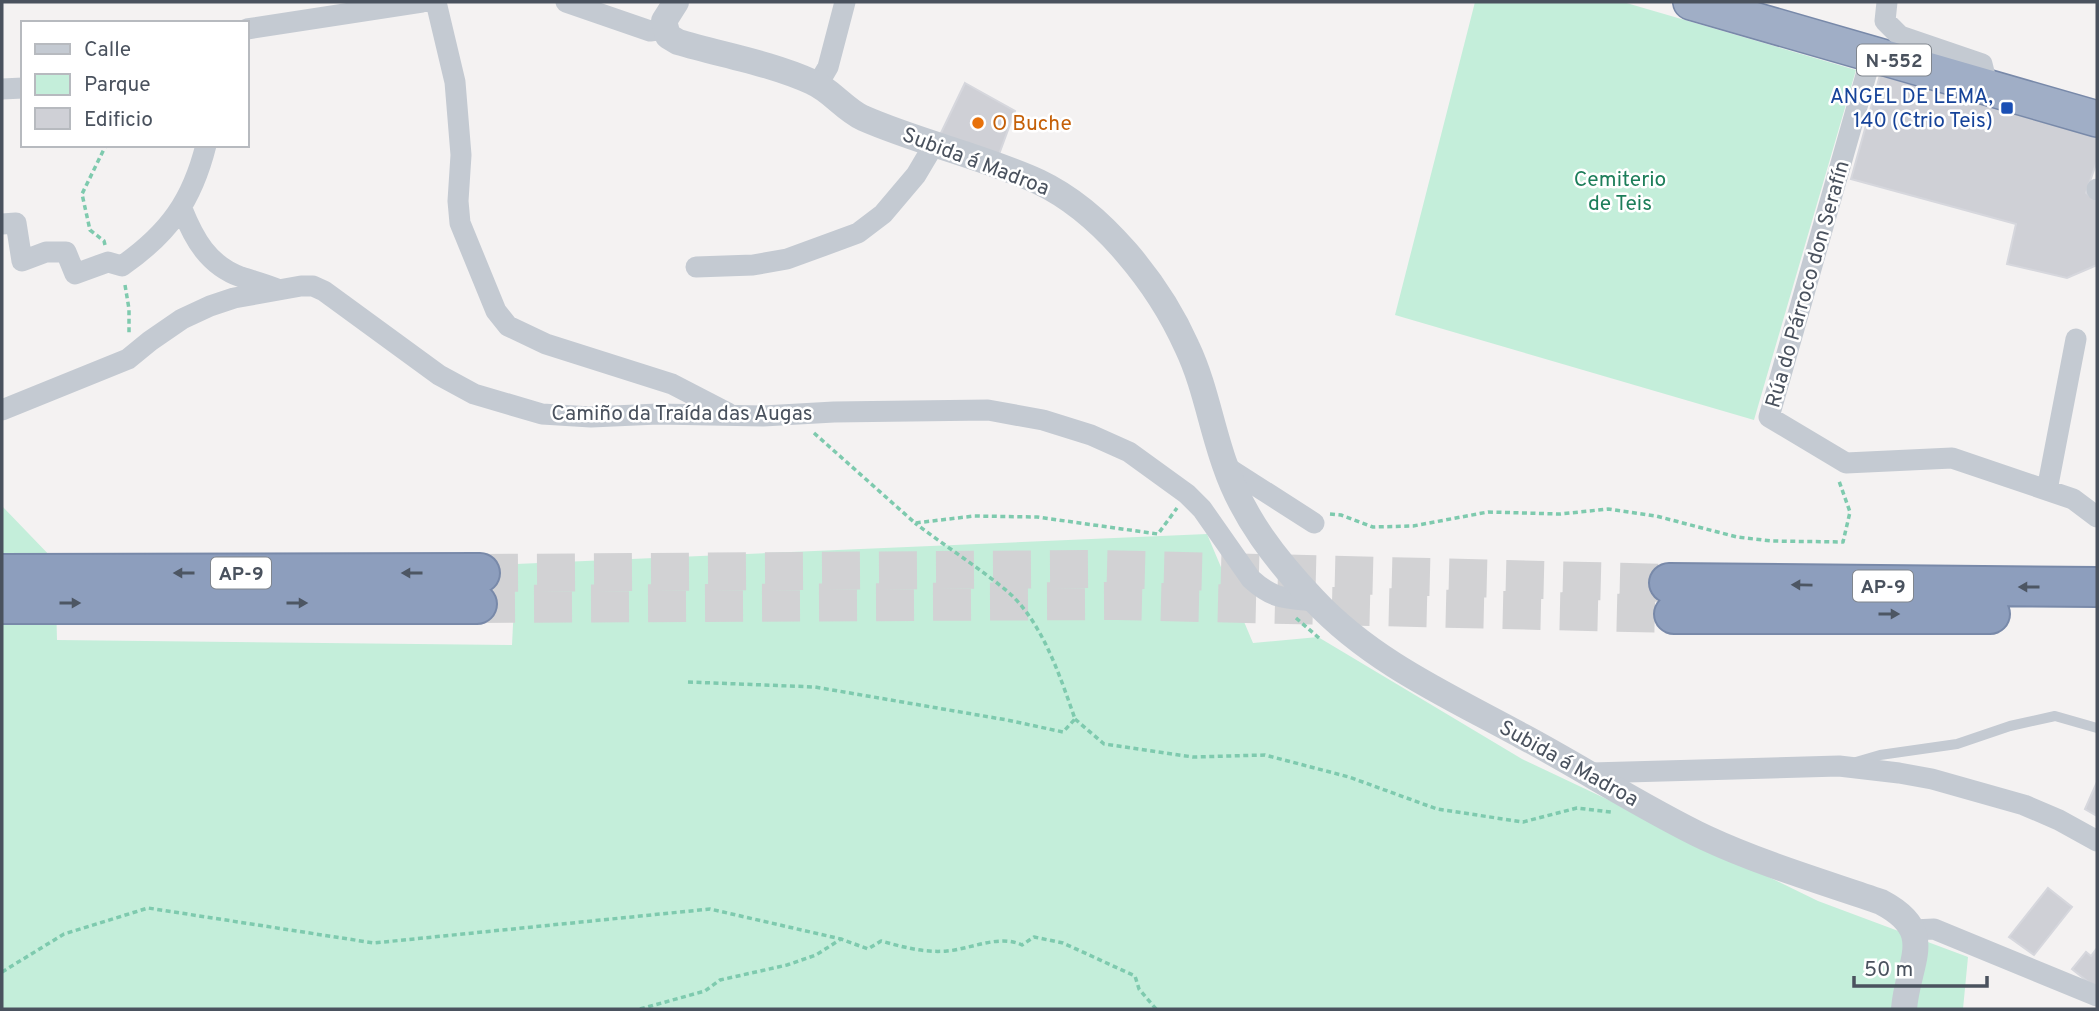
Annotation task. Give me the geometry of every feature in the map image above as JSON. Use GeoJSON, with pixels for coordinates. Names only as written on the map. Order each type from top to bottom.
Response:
{"type":"FeatureCollection","features":[{"type":"Feature","properties":{"kind":"highway","name":"N-552"},"geometry":{"type":"LineString","coordinates":[[1691,2],[2097,119]]}},
{"type":"Feature","properties":{"kind":"highway","name":"AP-9"},"geometry":{"type":"LineString","coordinates":[[2,574],[479,588],[2,604]]}},
{"type":"Feature","properties":{"kind":"highway","name":"AP-9"},"geometry":{"type":"LineString","coordinates":[[2097,587],[1672,598],[1987,614],[2097,611]]}},
{"type":"Feature","properties":{"kind":"street"},"geometry":{"type":"LineString","coordinates":[[248,29],[422,2]]}},
{"type":"Feature","properties":{"kind":"street"},"geometry":{"type":"LineString","coordinates":[[436,2],[454,82],[461,155],[458,201],[460,223],[496,311],[508,326],[546,344],[672,384],[734,416]]}},
{"type":"Feature","properties":{"kind":"street"},"geometry":{"type":"LineString","coordinates":[[566,2],[650,32],[665,29],[664,21],[676,2]]}},
{"type":"Feature","properties":{"kind":"street"},"geometry":{"type":"LineString","coordinates":[[818,84],[828,67],[845,2]]}},
{"type":"Feature","properties":{"kind":"street"},"geometry":{"type":"LineString","coordinates":[[1887,2],[1885,21],[1900,36],[1982,64],[1988,88]]}},
{"type":"Feature","properties":{"kind":"street","name":"Subida á Madroa"},"geometry":{"type":"LineString","coordinates":[[665,29],[668,36],[678,42],[793,74],[818,84],[861,117],[1037,181],[1066,197],[1112,238],[1159,295],[1189,349],[1206,396],[1225,466],[1247,515],[1264,543],[1315,601],[1365,646],[1399,669],[1591,773],[1660,814],[1740,853],[1881,902],[1907,919],[1913,930]]}},
{"type":"Feature","properties":{"kind":"street","name":"Rúa do Párroco don Serafín"},"geometry":{"type":"LineString","coordinates":[[1872,54],[1769,417],[1846,463],[1952,458],[2073,499],[2097,516]]}},
{"type":"Feature","properties":{"kind":"street"},"geometry":{"type":"LineString","coordinates":[[2,89],[21,88]]}},
{"type":"Feature","properties":{"kind":"street"},"geometry":{"type":"LineString","coordinates":[[696,267],[753,265],[788,258],[858,233],[883,214],[908,185],[931,154],[935,143]]}},
{"type":"Feature","properties":{"kind":"street"},"geometry":{"type":"LineString","coordinates":[[2,223],[16,223],[22,261],[46,252],[66,252],[75,274],[115,264],[145,250],[182,209],[199,174],[206,147]]}},
{"type":"Feature","properties":{"kind":"street"},"geometry":{"type":"LineString","coordinates":[[182,209],[194,239],[207,256],[238,276],[277,289]]}},
{"type":"Feature","properties":{"kind":"street","name":"Camiño da Traída das Augas"},"geometry":{"type":"LineString","coordinates":[[2,410],[128,359],[150,341],[191,315],[234,298],[277,289],[313,286],[324,291],[439,375],[474,394],[542,414],[591,417],[658,414],[734,416],[988,410],[1017,414],[1091,435],[1129,452],[1187,494],[1202,509],[1251,579],[1261,589],[1275,597],[1315,601]]}},
{"type":"Feature","properties":{"kind":"street"},"geometry":{"type":"LineString","coordinates":[[2047,490],[2076,339]]}},
{"type":"Feature","properties":{"kind":"street"},"geometry":{"type":"LineString","coordinates":[[1225,466],[1314,523]]}},
{"type":"Feature","properties":{"kind":"street"},"geometry":{"type":"LineString","coordinates":[[1591,773],[1839,766],[1910,775],[1981,792],[2043,812],[2097,841]]}},
{"type":"Feature","properties":{"kind":"street"},"geometry":{"type":"LineString","coordinates":[[1903,1009],[1915,951],[1913,930],[1934,929],[2097,996]]}},
{"type":"Feature","properties":{"kind":"lane"},"geometry":{"type":"LineString","coordinates":[[1839,766],[1880,755],[1957,744],[2010,726],[2055,716],[2097,728]]}},
{"type":"Feature","properties":{"kind":"path"},"geometry":{"type":"LineString","coordinates":[[105,147],[82,194],[90,230],[104,241],[130,309],[128,359]]}},
{"type":"Feature","properties":{"kind":"path"},"geometry":{"type":"LineString","coordinates":[[794,415],[915,523],[1009,592],[1040,633],[1059,673],[1074,719],[1104,744],[1193,757],[1265,755],[1349,777],[1437,809],[1523,822],[1577,808],[1617,813]]}},
{"type":"Feature","properties":{"kind":"path"},"geometry":{"type":"LineString","coordinates":[[1314,523],[1317,513],[1340,514],[1373,527],[1413,526],[1488,512],[1560,514],[1608,509],[1656,516],[1737,537],[1771,541],[1843,542],[1850,512],[1828,453]]}},
{"type":"Feature","properties":{"kind":"path"},"geometry":{"type":"LineString","coordinates":[[915,523],[974,516],[1037,517],[1158,534],[1187,494]]}},
{"type":"Feature","properties":{"kind":"path"},"geometry":{"type":"LineString","coordinates":[[688,682],[815,687],[1063,732],[1074,719]]}},
{"type":"Feature","properties":{"kind":"path"},"geometry":{"type":"LineString","coordinates":[[2,972],[64,934],[148,908],[374,943],[710,909],[841,939],[868,949],[881,941],[922,952],[948,951],[1010,939],[1022,945],[1034,937],[1063,943],[1135,976],[1139,989],[1156,1009]]}},
{"type":"Feature","properties":{"kind":"path"},"geometry":{"type":"LineString","coordinates":[[640,1009],[705,991],[720,980],[786,965],[816,955],[841,939]]}},
{"type":"Feature","properties":{"kind":"green space","name":"Cemiterio de Teis"},"geometry":{"type":"Polygon","coordinates":[[[1475,2],[1623,2],[1856,70],[1754,420],[1395,315],[1475,2]]]}},
{"type":"Feature","properties":{"kind":"green space"},"geometry":{"type":"Polygon","coordinates":[[[2,506],[55,561],[57,640],[512,645],[516,564],[1207,534],[1253,643],[1318,637],[1522,759],[1818,901],[1968,957],[1963,1009],[2,1009],[2,506]]]}},
{"type":"Feature","properties":{"kind":"building"},"geometry":{"type":"Polygon","coordinates":[[[1880,75],[2097,137],[2097,161],[2086,193],[2097,201],[2097,265],[2067,278],[2007,264],[2016,224],[1851,179],[1880,75]]]}},
{"type":"Feature","properties":{"kind":"building","name":"O Buche"},"geometry":{"type":"Polygon","coordinates":[[[965,83],[1015,111],[998,157],[940,135],[965,83]]]}},
{"type":"Feature","properties":{"kind":"building"},"geometry":{"type":"Polygon","coordinates":[[[2097,782],[2097,816],[2085,809],[2097,782]]]}},
{"type":"Feature","properties":{"kind":"building"},"geometry":{"type":"Polygon","coordinates":[[[2048,888],[2072,907],[2034,955],[2009,937],[2048,888]]]}},
{"type":"Feature","properties":{"kind":"building"},"geometry":{"type":"Polygon","coordinates":[[[2097,948],[2097,989],[2072,969],[2086,952],[2091,956],[2097,948]]]}},
{"type":"Feature","properties":{"kind":"tunnel"},"geometry":{"type":"LineString","coordinates":[[480,573],[1101,569],[1669,583]]}},
{"type":"Feature","properties":{"kind":"tunnel"},"geometry":{"type":"LineString","coordinates":[[477,604],[1117,601],[1674,614]]}},
{"type":"Feature","properties":{"kind":"place","name":"ANGEL DE LEMA, 140 (Ctrio Teis)"},"geometry":{"type":"Point","coordinates":[2007,108]}},
{"type":"Feature","properties":{"kind":"place","name":"O Buche"},"geometry":{"type":"Point","coordinates":[978,123]}}]}
